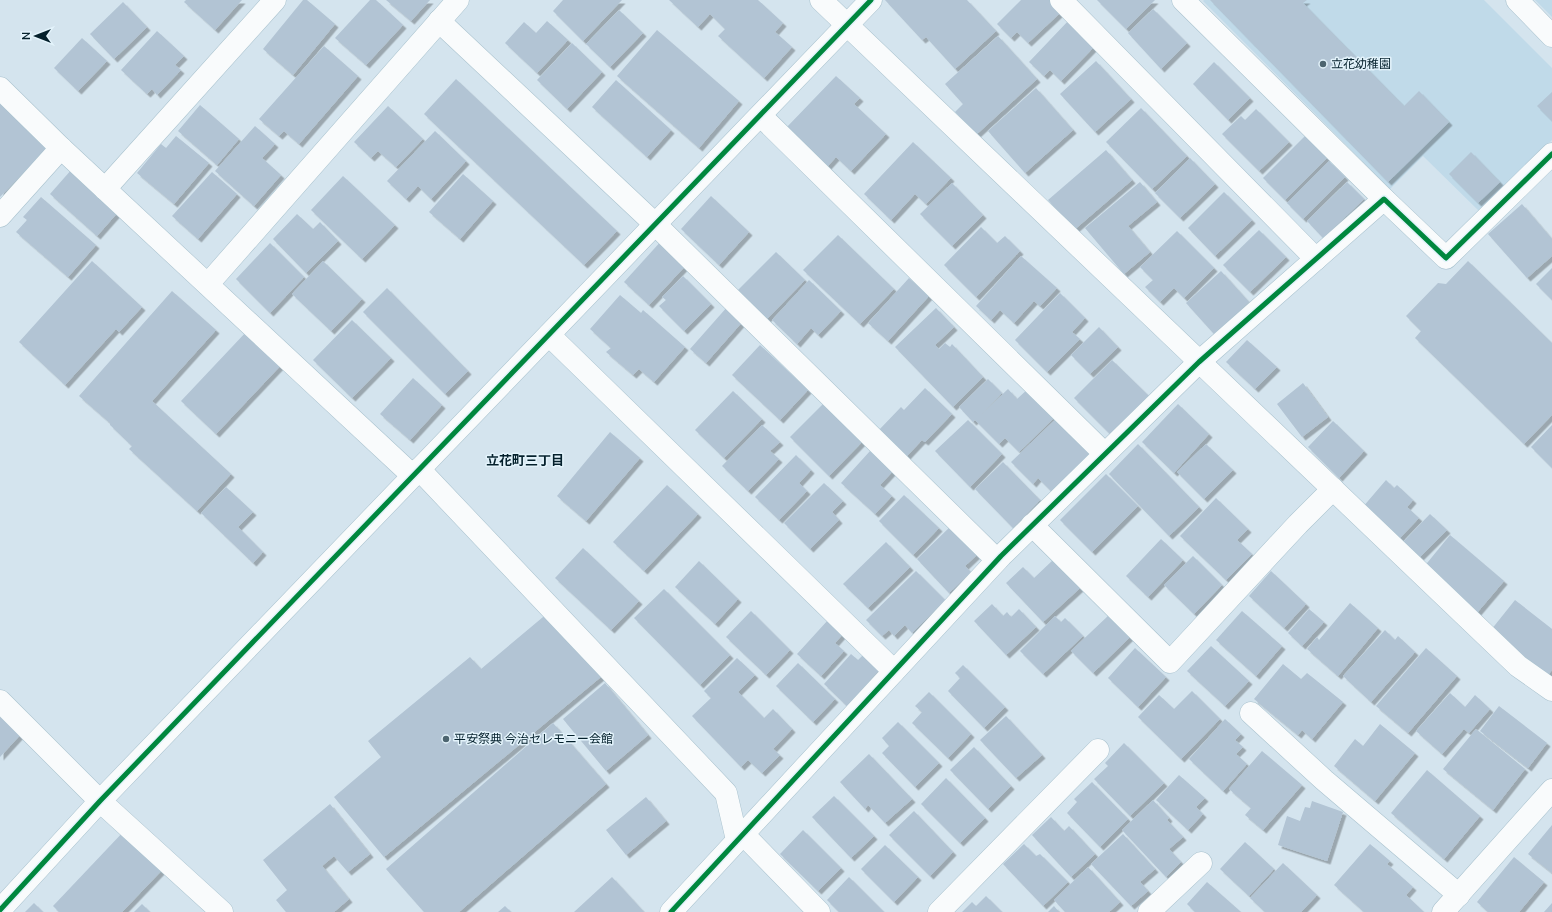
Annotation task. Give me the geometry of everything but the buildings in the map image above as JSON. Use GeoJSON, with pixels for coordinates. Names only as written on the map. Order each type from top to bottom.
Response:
{"type":"FeatureCollection","features":[{"type":"Feature","properties":{"kind":"street"},"geometry":{"type":"LineString","coordinates":[[105,188],[274,0]]}},
{"type":"Feature","properties":{"kind":"street"},"geometry":{"type":"LineString","coordinates":[[208,284],[458,0]]}},
{"type":"Feature","properties":{"kind":"street"},"geometry":{"type":"LineString","coordinates":[[821,0],[1518,666],[1552,690]]}},
{"type":"Feature","properties":{"kind":"street"},"geometry":{"type":"LineString","coordinates":[[0,910],[100,801],[848,26],[871,0]]}},
{"type":"Feature","properties":{"kind":"street"},"geometry":{"type":"LineString","coordinates":[[1061,0],[1316,259]]}},
{"type":"Feature","properties":{"kind":"street"},"geometry":{"type":"LineString","coordinates":[[1182,0],[1446,258],[1552,154]]}},
{"type":"Feature","properties":{"kind":"street"},"geometry":{"type":"LineString","coordinates":[[1517,0],[1552,36]]}},
{"type":"Feature","properties":{"kind":"street"},"geometry":{"type":"LineString","coordinates":[[440,21],[656,225],[997,560]]}},
{"type":"Feature","properties":{"kind":"street"},"geometry":{"type":"LineString","coordinates":[[0,88],[61,148],[208,284],[416,472],[726,792],[740,837],[819,912]]}},
{"type":"Feature","properties":{"kind":"street"},"geometry":{"type":"LineString","coordinates":[[761,116],[1105,454]]}},
{"type":"Feature","properties":{"kind":"street"},"geometry":{"type":"LineString","coordinates":[[0,216],[61,148]]}},
{"type":"Feature","properties":{"kind":"street"},"geometry":{"type":"LineString","coordinates":[[671,912],[997,560],[1032,525],[1199,362],[1384,199]]}},
{"type":"Feature","properties":{"kind":"street"},"geometry":{"type":"LineString","coordinates":[[549,335],[894,671]]}},
{"type":"Feature","properties":{"kind":"street"},"geometry":{"type":"LineString","coordinates":[[1032,525],[1170,662],[1298,524],[1333,489]]}},
{"type":"Feature","properties":{"kind":"street"},"geometry":{"type":"LineString","coordinates":[[0,702],[100,801],[222,912]]}},
{"type":"Feature","properties":{"kind":"street"},"geometry":{"type":"LineString","coordinates":[[1251,713],[1324,780],[1454,905],[1548,801]]}},
{"type":"Feature","properties":{"kind":"street"},"geometry":{"type":"LineString","coordinates":[[939,912],[1098,750]]}},
{"type":"Feature","properties":{"kind":"street"},"geometry":{"type":"LineString","coordinates":[[1149,912],[1201,863]]}},
{"type":"Feature","properties":{"kind":"shaded area"},"geometry":{"type":"Polygon","coordinates":[[[1484,0],[1552,68],[1552,140],[1480,212],[1423,156],[1390,189],[1203,1],[1484,0]]]}},
{"type":"Feature","properties":{"kind":"shaded area"},"geometry":{"type":"Polygon","coordinates":[[[1535,0],[1552,0],[1552,17],[1535,0]]]}},
{"type":"Feature","properties":{"kind":"cycle path"},"geometry":{"type":"LineString","coordinates":[[0,910],[100,801],[871,0]]}},
{"type":"Feature","properties":{"kind":"cycle path"},"geometry":{"type":"LineString","coordinates":[[671,912],[1001,556],[1199,362],[1384,199],[1446,258],[1552,154]]}},
{"type":"Feature","properties":{"kind":"place","name":"立花幼稚園"},"geometry":{"type":"Point","coordinates":[1323,64]}},
{"type":"Feature","properties":{"kind":"place","name":"平安祭典 今治セレモニー会館"},"geometry":{"type":"Point","coordinates":[446,739]}},
{"type":"Feature","properties":{"kind":"district","name":"立花町三丁目"},"geometry":{"type":"Point","coordinates":[525,460]}}]}
